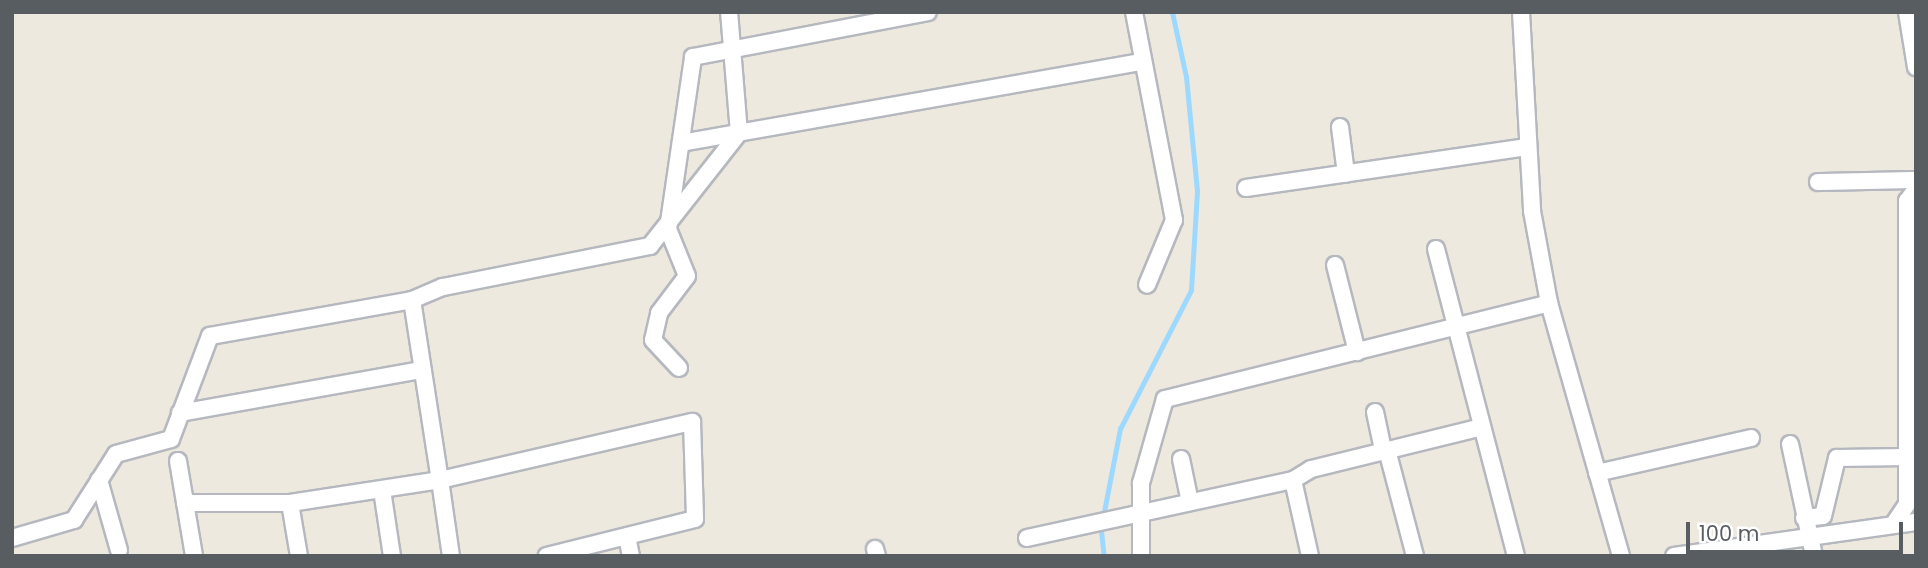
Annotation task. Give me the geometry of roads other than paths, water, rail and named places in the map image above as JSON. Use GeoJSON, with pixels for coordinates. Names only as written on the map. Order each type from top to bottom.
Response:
{"type":"FeatureCollection","features":[{"type":"Feature","properties":{"kind":"street"},"geometry":{"type":"LineString","coordinates":[[12,538],[74,520],[116,454],[172,439],[210,336],[412,300],[443,287],[650,246],[668,229],[739,133],[729,12]]}},
{"type":"Feature","properties":{"kind":"street"},"geometry":{"type":"LineString","coordinates":[[679,368],[653,340],[659,313],[687,275],[668,229],[693,57],[732,45],[928,12]]}},
{"type":"Feature","properties":{"kind":"street"},"geometry":{"type":"LineString","coordinates":[[1134,12],[1174,220],[1147,285]]}},
{"type":"Feature","properties":{"kind":"street"},"geometry":{"type":"LineString","coordinates":[[1521,12],[1527,147],[1549,303],[1621,556]]}},
{"type":"Feature","properties":{"kind":"street"},"geometry":{"type":"LineString","coordinates":[[1907,12],[1916,67]]}},
{"type":"Feature","properties":{"kind":"street"},"geometry":{"type":"LineString","coordinates":[[681,143],[1142,62]]}},
{"type":"Feature","properties":{"kind":"street"},"geometry":{"type":"LineString","coordinates":[[1340,127],[1346,174]]}},
{"type":"Feature","properties":{"kind":"street"},"geometry":{"type":"LineString","coordinates":[[1246,188],[1527,147]]}},
{"type":"Feature","properties":{"kind":"street"},"geometry":{"type":"LineString","coordinates":[[1818,182],[1916,180]]}},
{"type":"Feature","properties":{"kind":"street"},"geometry":{"type":"LineString","coordinates":[[1895,522],[1908,504],[1911,271],[1907,201],[1916,189]]}},
{"type":"Feature","properties":{"kind":"street"},"geometry":{"type":"LineString","coordinates":[[1436,248],[1516,556]]}},
{"type":"Feature","properties":{"kind":"street"},"geometry":{"type":"LineString","coordinates":[[1335,265],[1357,352]]}},
{"type":"Feature","properties":{"kind":"street"},"geometry":{"type":"LineString","coordinates":[[412,300],[451,556]]}},
{"type":"Feature","properties":{"kind":"street"},"geometry":{"type":"LineString","coordinates":[[1141,556],[1139,512],[1165,400],[1549,303]]}},
{"type":"Feature","properties":{"kind":"street"},"geometry":{"type":"LineString","coordinates":[[180,413],[422,370]]}},
{"type":"Feature","properties":{"kind":"street"},"geometry":{"type":"LineString","coordinates":[[1375,412],[1415,556]]}},
{"type":"Feature","properties":{"kind":"street"},"geometry":{"type":"LineString","coordinates":[[185,503],[290,503],[382,490],[440,480],[692,422],[695,519],[547,556]]}},
{"type":"Feature","properties":{"kind":"street"},"geometry":{"type":"LineString","coordinates":[[1027,538],[1293,480],[1311,469],[1482,427]]}},
{"type":"Feature","properties":{"kind":"street"},"geometry":{"type":"LineString","coordinates":[[1597,472],[1751,438]]}},
{"type":"Feature","properties":{"kind":"street"},"geometry":{"type":"LineString","coordinates":[[1790,444],[1814,556]]}},
{"type":"Feature","properties":{"kind":"street"},"geometry":{"type":"LineString","coordinates":[[1804,518],[1823,516],[1837,458],[1907,457]]}},
{"type":"Feature","properties":{"kind":"street"},"geometry":{"type":"LineString","coordinates":[[1181,459],[1190,502]]}},
{"type":"Feature","properties":{"kind":"street"},"geometry":{"type":"LineString","coordinates":[[178,461],[194,556]]}},
{"type":"Feature","properties":{"kind":"street"},"geometry":{"type":"LineString","coordinates":[[99,480],[119,550]]}},
{"type":"Feature","properties":{"kind":"street"},"geometry":{"type":"LineString","coordinates":[[1293,480],[1310,556]]}},
{"type":"Feature","properties":{"kind":"street"},"geometry":{"type":"LineString","coordinates":[[382,490],[392,556]]}},
{"type":"Feature","properties":{"kind":"street"},"geometry":{"type":"LineString","coordinates":[[290,503],[299,556]]}},
{"type":"Feature","properties":{"kind":"street"},"geometry":{"type":"LineString","coordinates":[[1674,556],[1895,522],[1916,522]]}},
{"type":"Feature","properties":{"kind":"street"},"geometry":{"type":"LineString","coordinates":[[627,536],[631,556]]}},
{"type":"Feature","properties":{"kind":"waterway"},"geometry":{"type":"LineString","coordinates":[[1103,517],[1120,429],[1191,290],[1197,191],[1186,77],[1172,12]]}},
{"type":"Feature","properties":{"kind":"waterway"},"geometry":{"type":"LineString","coordinates":[[1101,526],[1104,556]]}}]}
